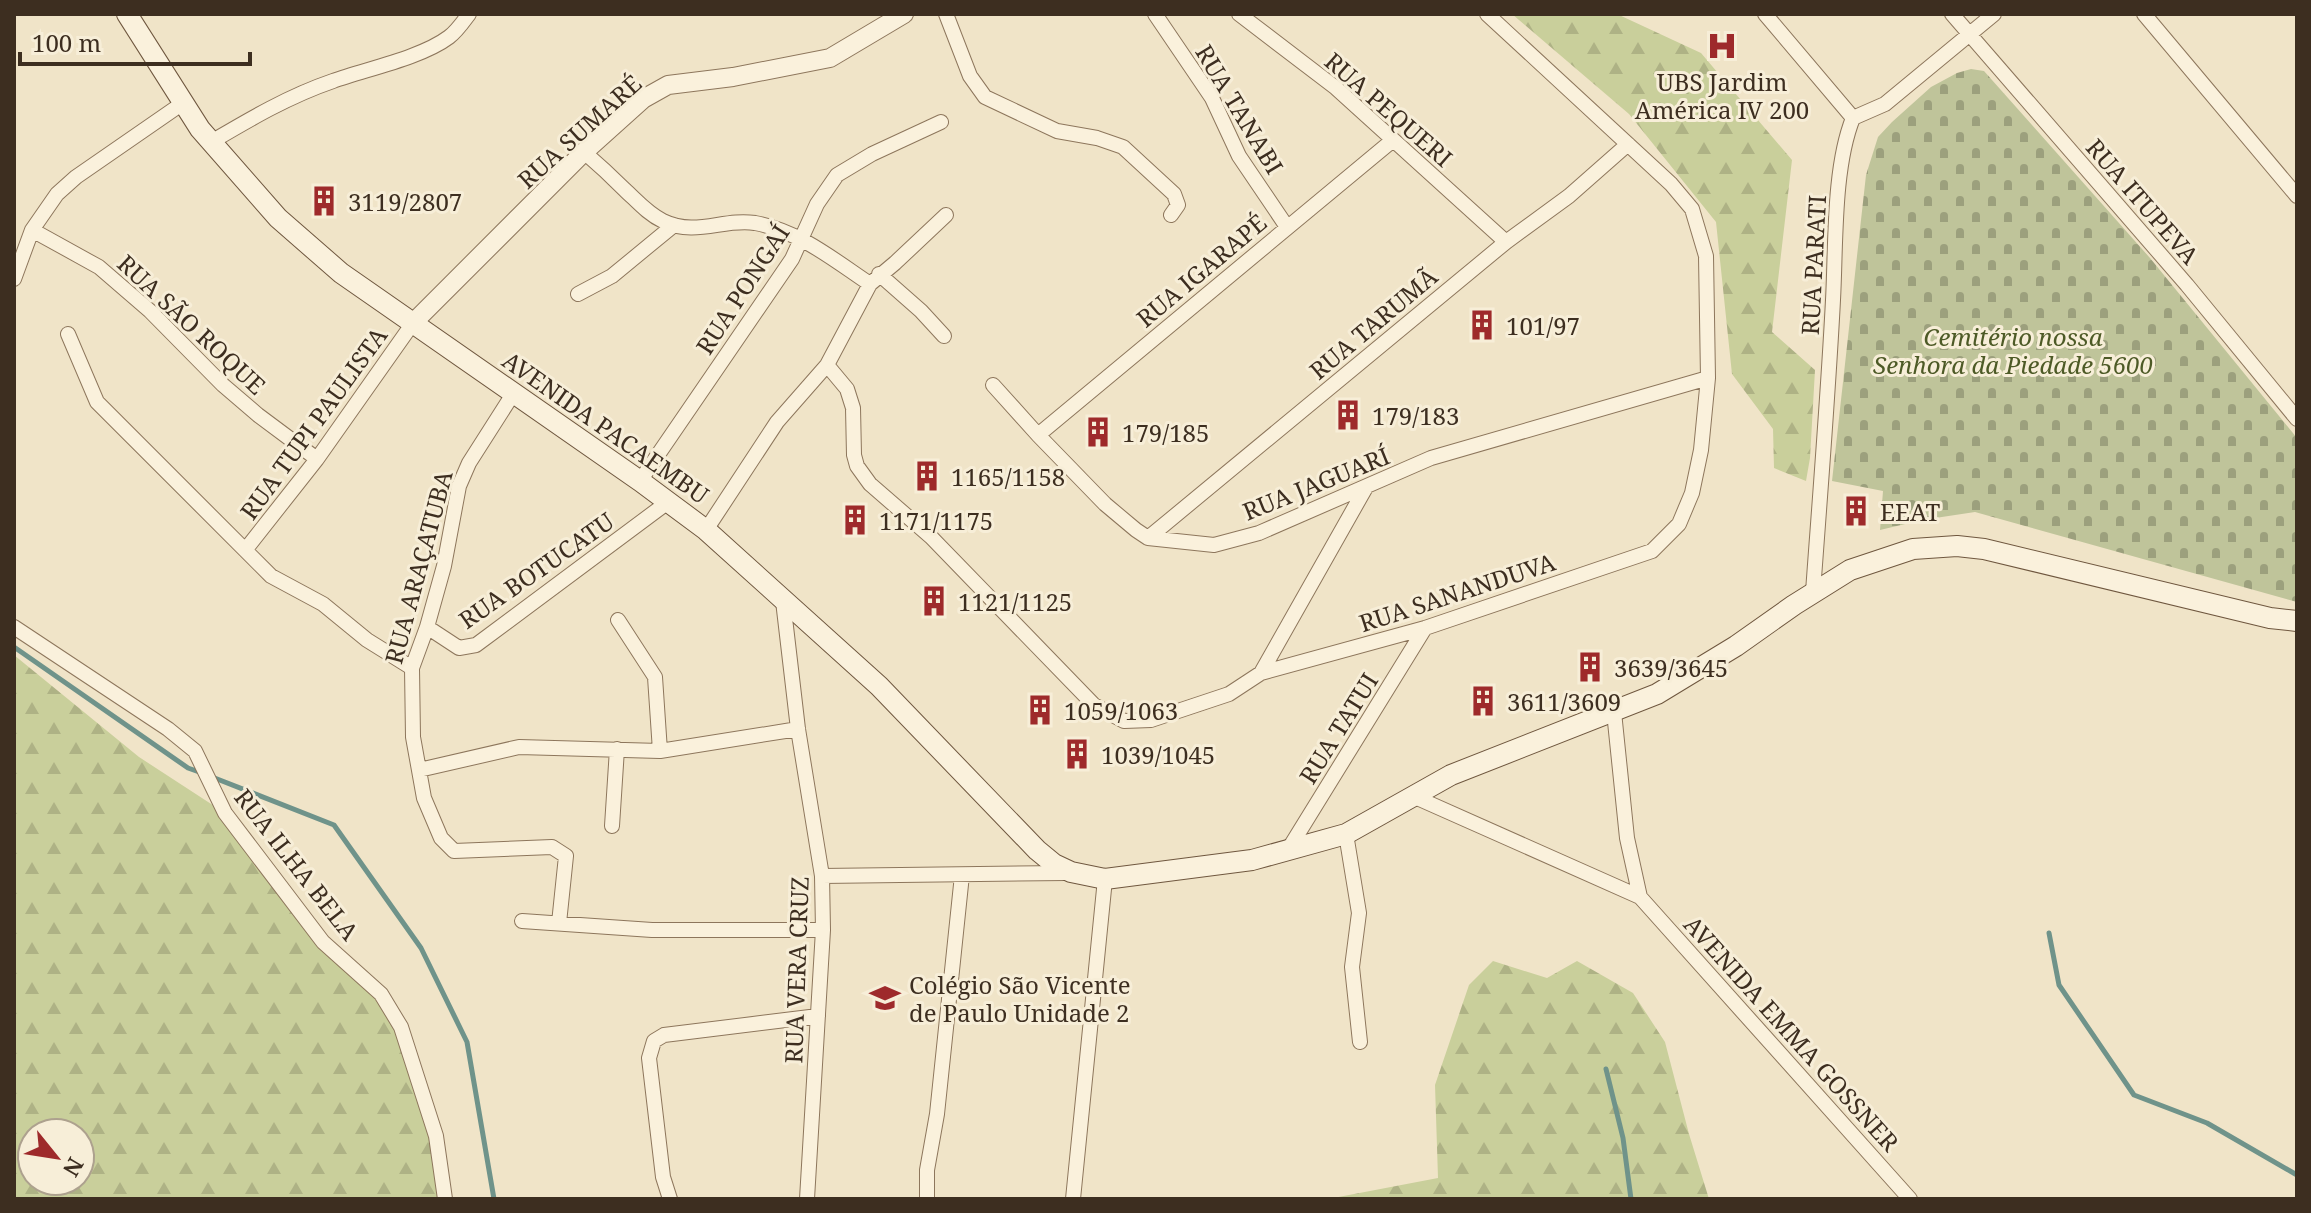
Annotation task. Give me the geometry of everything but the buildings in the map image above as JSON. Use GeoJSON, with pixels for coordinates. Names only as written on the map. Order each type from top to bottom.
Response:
{"type":"FeatureCollection","features":[{"type":"Feature","properties":{"kind":"main road","name":"AVENIDA PACAEMBU"},"geometry":{"type":"LineString","coordinates":[[127,14],[211,142],[278,218],[341,273],[706,530],[879,686],[1037,850],[1054,864],[1071,872]]}},
{"type":"Feature","properties":{"kind":"main road"},"geometry":{"type":"LineString","coordinates":[[1071,872],[1105,879],[1214,866],[1252,860],[1346,834],[1451,775],[1657,694],[1850,570],[1913,549],[1957,546],[1984,549],[2270,618],[2297,621]]}},
{"type":"Feature","properties":{"kind":"street"},"geometry":{"type":"LineString","coordinates":[[211,142],[272,106],[436,45],[450,36],[469,14]]}},
{"type":"Feature","properties":{"kind":"street","name":"RUA SUMARÉ"},"geometry":{"type":"LineString","coordinates":[[413,323],[584,152],[643,99],[668,85],[733,77],[830,58],[904,14]]}},
{"type":"Feature","properties":{"kind":"street"},"geometry":{"type":"LineString","coordinates":[[946,14],[970,76],[985,97],[1057,131],[1097,138],[1123,147],[1174,194],[1178,205],[1171,215]]}},
{"type":"Feature","properties":{"kind":"street","name":"RUA TANABI"},"geometry":{"type":"LineString","coordinates":[[1155,14],[1212,98],[1239,156],[1287,227]]}},
{"type":"Feature","properties":{"kind":"street","name":"RUA PEQUERI"},"geometry":{"type":"LineString","coordinates":[[1239,14],[1336,88],[1506,242]]}},
{"type":"Feature","properties":{"kind":"street","name":"RUA SANANDUVA"},"geometry":{"type":"LineString","coordinates":[[827,365],[847,389],[853,408],[854,455],[857,466],[870,484],[931,537],[1094,705],[1124,721],[1151,720],[1229,694],[1261,673],[1425,628],[1652,551],[1679,524],[1692,493],[1701,450],[1708,378],[1706,256],[1692,209],[1671,184],[1487,14]]}},
{"type":"Feature","properties":{"kind":"street"},"geometry":{"type":"LineString","coordinates":[[1765,14],[1853,118],[1885,104],[1994,14]]}},
{"type":"Feature","properties":{"kind":"street","name":"RUA ITUPEVA"},"geometry":{"type":"LineString","coordinates":[[1952,14],[2187,285],[2297,419]]}},
{"type":"Feature","properties":{"kind":"street"},"geometry":{"type":"LineString","coordinates":[[2144,14],[2297,196]]}},
{"type":"Feature","properties":{"kind":"street"},"geometry":{"type":"LineString","coordinates":[[14,279],[32,230],[57,194],[183,103]]}},
{"type":"Feature","properties":{"kind":"street","name":"RUA PARATI"},"geometry":{"type":"LineString","coordinates":[[1813,592],[1840,178],[1845,139],[1853,118]]}},
{"type":"Feature","properties":{"kind":"street","name":"RUA PONGAÍ"},"geometry":{"type":"LineString","coordinates":[[640,481],[792,259],[817,204],[837,175],[872,154],[941,122]]}},
{"type":"Feature","properties":{"kind":"street","name":"RUA IGARAPÉ"},"geometry":{"type":"LineString","coordinates":[[1038,435],[1393,140]]}},
{"type":"Feature","properties":{"kind":"street","name":"RUA TARUMÃ"},"geometry":{"type":"LineString","coordinates":[[1148,538],[1506,242],[1569,196],[1628,144]]}},
{"type":"Feature","properties":{"kind":"street"},"geometry":{"type":"LineString","coordinates":[[584,152],[650,213],[681,227],[755,223],[802,239],[874,279],[921,311],[944,336]]}},
{"type":"Feature","properties":{"kind":"street"},"geometry":{"type":"LineString","coordinates":[[706,530],[777,422],[827,365],[874,279],[946,215]]}},
{"type":"Feature","properties":{"kind":"street"},"geometry":{"type":"LineString","coordinates":[[578,294],[612,276],[674,225]]}},
{"type":"Feature","properties":{"kind":"street","name":"RUA SÃO ROQUE"},"geometry":{"type":"LineString","coordinates":[[32,230],[99,267],[150,311],[223,385],[317,459]]}},
{"type":"Feature","properties":{"kind":"street","name":"RUA TUPI PAULISTA"},"geometry":{"type":"LineString","coordinates":[[246,549],[317,459],[413,323]]}},
{"type":"Feature","properties":{"kind":"street"},"geometry":{"type":"LineString","coordinates":[[68,334],[97,402],[271,576],[323,604],[367,640],[412,668]]}},
{"type":"Feature","properties":{"kind":"street","name":"RUA JAGUARÍ"},"geometry":{"type":"LineString","coordinates":[[1148,538],[1214,545],[1259,533],[1431,458],[1708,378]]}},
{"type":"Feature","properties":{"kind":"street"},"geometry":{"type":"LineString","coordinates":[[993,385],[1105,504],[1148,538]]}},
{"type":"Feature","properties":{"kind":"street","name":"RUA ARAÇATUBA"},"geometry":{"type":"LineString","coordinates":[[513,394],[469,463],[459,486],[444,566],[412,668],[413,737],[424,798],[432,821],[441,838],[454,851],[552,847],[566,856],[559,923]]}},
{"type":"Feature","properties":{"kind":"street"},"geometry":{"type":"LineString","coordinates":[[1261,673],[1365,488]]}},
{"type":"Feature","properties":{"kind":"street","name":"RUA BOTUCATU"},"geometry":{"type":"LineString","coordinates":[[427,627],[459,648],[476,645],[668,502]]}},
{"type":"Feature","properties":{"kind":"street","name":"RUA VERA CRUZ"},"geometry":{"type":"LineString","coordinates":[[783,601],[798,729],[822,876],[823,930],[807,1199]]}},
{"type":"Feature","properties":{"kind":"street"},"geometry":{"type":"LineString","coordinates":[[618,620],[655,677],[660,751]]}},
{"type":"Feature","properties":{"kind":"street","name":"RUA ILHA BELA"},"geometry":{"type":"LineString","coordinates":[[14,627],[168,729],[195,751],[225,813],[323,942],[381,994],[401,1027],[436,1136],[445,1199]]}},
{"type":"Feature","properties":{"kind":"street","name":"RUA TATUI"},"geometry":{"type":"LineString","coordinates":[[1288,850],[1425,628]]}},
{"type":"Feature","properties":{"kind":"street","name":"AVENIDA EMMA GOSSNER"},"geometry":{"type":"LineString","coordinates":[[1614,712],[1627,838],[1640,897]]}},
{"type":"Feature","properties":{"kind":"street"},"geometry":{"type":"LineString","coordinates":[[419,770],[519,747],[660,751],[798,729]]}},
{"type":"Feature","properties":{"kind":"street"},"geometry":{"type":"LineString","coordinates":[[612,826],[617,749]]}},
{"type":"Feature","properties":{"kind":"street","name":"AVENIDA EMMA GOSSNER"},"geometry":{"type":"LineString","coordinates":[[1415,797],[1640,897],[1910,1199]]}},
{"type":"Feature","properties":{"kind":"street"},"geometry":{"type":"LineString","coordinates":[[1346,834],[1359,913],[1352,967],[1360,1042]]}},
{"type":"Feature","properties":{"kind":"street"},"geometry":{"type":"LineString","coordinates":[[822,876],[1071,872]]}},
{"type":"Feature","properties":{"kind":"street"},"geometry":{"type":"LineString","coordinates":[[927,1199],[927,1170],[937,1114],[962,875]]}},
{"type":"Feature","properties":{"kind":"street"},"geometry":{"type":"LineString","coordinates":[[1073,1199],[1105,879]]}},
{"type":"Feature","properties":{"kind":"street"},"geometry":{"type":"LineString","coordinates":[[522,921],[652,930],[823,930]]}},
{"type":"Feature","properties":{"kind":"street"},"geometry":{"type":"LineString","coordinates":[[670,1199],[663,1177],[649,1058],[654,1041],[664,1035],[818,1016]]}},
{"type":"Feature","properties":{"kind":"green space"},"geometry":{"type":"Polygon","coordinates":[[[1512,14],[1617,14],[1701,53],[1792,160],[1772,332],[1815,370],[1806,481],[1774,468],[1773,429],[1732,374],[1716,222],[1629,114],[1512,14]]]}},
{"type":"Feature","properties":{"kind":"green space","name":"Cemitério nossa Senhora da Piedade 5600"},"geometry":{"type":"Polygon","coordinates":[[[1971,69],[1984,71],[2150,258],[2297,438],[2297,602],[1975,512],[1880,530],[1883,491],[1832,481],[1866,175],[1878,137],[1931,87],[1971,69]]]}},
{"type":"Feature","properties":{"kind":"green space"},"geometry":{"type":"Polygon","coordinates":[[[14,655],[139,757],[225,813],[323,942],[401,1027],[446,1199],[14,1199],[14,655]]]}},
{"type":"Feature","properties":{"kind":"green space"},"geometry":{"type":"Polygon","coordinates":[[[1493,961],[1547,978],[1577,961],[1633,993],[1665,1042],[1709,1199],[1328,1199],[1438,1178],[1435,1085],[1469,985],[1493,961]]]}},
{"type":"Feature","properties":{"kind":"waterway"},"geometry":{"type":"LineString","coordinates":[[14,647],[188,768],[202,773]]}},
{"type":"Feature","properties":{"kind":"waterway"},"geometry":{"type":"LineString","coordinates":[[212,777],[334,825],[421,948],[467,1042],[494,1199]]}},
{"type":"Feature","properties":{"kind":"waterway"},"geometry":{"type":"LineString","coordinates":[[2049,933],[2059,985],[2134,1095],[2207,1123],[2297,1175]]}},
{"type":"Feature","properties":{"kind":"waterway"},"geometry":{"type":"LineString","coordinates":[[1606,1069],[1623,1138],[1631,1199]]}},
{"type":"Feature","properties":{"kind":"place","name":"UBS Jardim América IV 200"},"geometry":{"type":"Point","coordinates":[1722,46]}},
{"type":"Feature","properties":{"kind":"place","name":"3119/2807"},"geometry":{"type":"Point","coordinates":[324,201]}},
{"type":"Feature","properties":{"kind":"place","name":"101/97"},"geometry":{"type":"Point","coordinates":[1482,325]}},
{"type":"Feature","properties":{"kind":"place","name":"179/183"},"geometry":{"type":"Point","coordinates":[1348,415]}},
{"type":"Feature","properties":{"kind":"place","name":"179/185"},"geometry":{"type":"Point","coordinates":[1098,432]}},
{"type":"Feature","properties":{"kind":"place","name":"1165/1158"},"geometry":{"type":"Point","coordinates":[927,476]}},
{"type":"Feature","properties":{"kind":"place","name":"EEAT"},"geometry":{"type":"Point","coordinates":[1856,511]}},
{"type":"Feature","properties":{"kind":"place","name":"1171/1175"},"geometry":{"type":"Point","coordinates":[855,520]}},
{"type":"Feature","properties":{"kind":"place","name":"1121/1125"},"geometry":{"type":"Point","coordinates":[934,601]}},
{"type":"Feature","properties":{"kind":"place","name":"3639/3645"},"geometry":{"type":"Point","coordinates":[1590,667]}},
{"type":"Feature","properties":{"kind":"place","name":"3611/3609"},"geometry":{"type":"Point","coordinates":[1483,701]}},
{"type":"Feature","properties":{"kind":"place","name":"1059/1063"},"geometry":{"type":"Point","coordinates":[1040,710]}},
{"type":"Feature","properties":{"kind":"place","name":"1039/1045"},"geometry":{"type":"Point","coordinates":[1077,754]}},
{"type":"Feature","properties":{"kind":"place","name":"Colégio São Vicente de Paulo Unidade 2"},"geometry":{"type":"Point","coordinates":[885,998]}}]}
